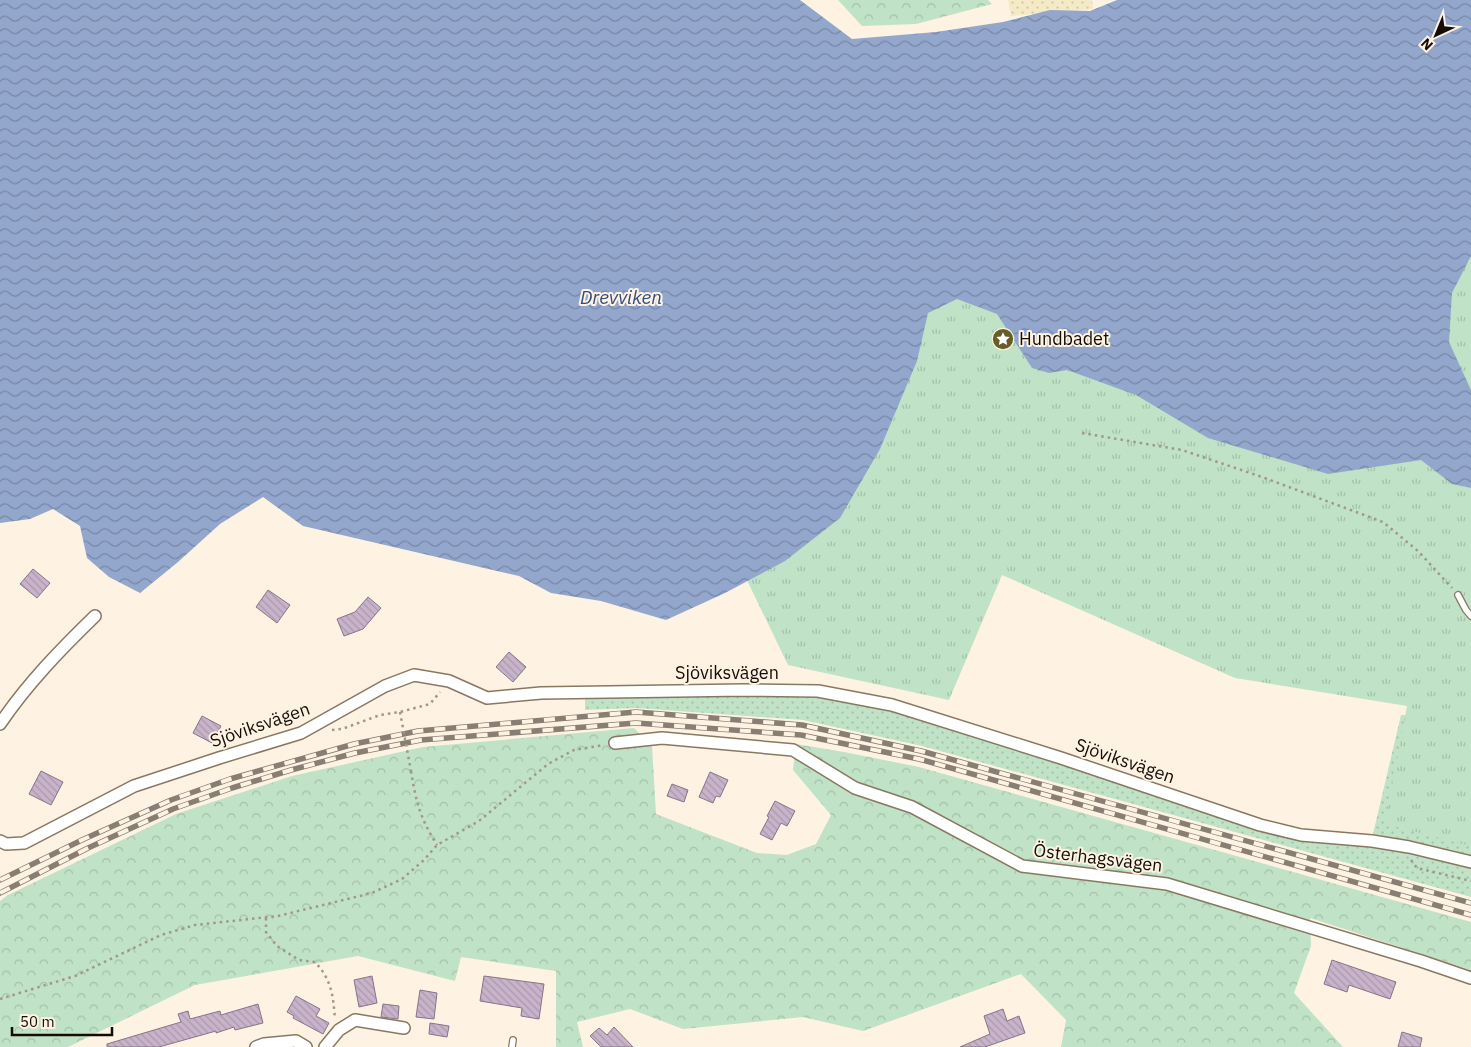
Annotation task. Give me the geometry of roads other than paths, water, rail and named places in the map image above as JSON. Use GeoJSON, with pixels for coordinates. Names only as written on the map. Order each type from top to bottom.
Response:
{"type":"FeatureCollection","features":[{"type":"Feature","properties":{"kind":"street"},"geometry":{"type":"LineString","coordinates":[[0,724],[18,698],[52,658],[95,616]]}},
{"type":"Feature","properties":{"kind":"street","name":"Sjöviksvägen"},"geometry":{"type":"LineString","coordinates":[[0,841],[6,844],[24,843],[134,786],[301,733],[385,686],[414,675],[449,681],[487,698],[542,693],[744,690],[818,691],[892,705],[1061,758],[1260,826],[1301,835],[1372,841],[1409,847],[1471,862]]}},
{"type":"Feature","properties":{"kind":"street","name":"Österhagsvägen"},"geometry":{"type":"LineString","coordinates":[[615,743],[662,738],[793,750],[856,788],[912,807],[1022,866],[1167,884],[1471,978]]}},
{"type":"Feature","properties":{"kind":"street"},"geometry":{"type":"LineString","coordinates":[[325,1047],[339,1030],[355,1020],[404,1028]]}},
{"type":"Feature","properties":{"kind":"street"},"geometry":{"type":"LineString","coordinates":[[256,1047],[264,1044],[296,1041],[306,1047]]}},
{"type":"Feature","properties":{"kind":"lane"},"geometry":{"type":"LineString","coordinates":[[1458,595],[1471,616]]}},
{"type":"Feature","properties":{"kind":"lane"},"geometry":{"type":"LineString","coordinates":[[512,1047],[513,1040]]}},
{"type":"Feature","properties":{"kind":"water","name":"Drevviken"},"geometry":{"type":"Polygon","coordinates":[[[0,0],[800,0],[852,39],[936,32],[1003,22],[1050,10],[1090,11],[1117,0],[1471,0],[1471,256],[1452,293],[1449,342],[1471,390],[1471,488],[1452,484],[1421,460],[1328,474],[1208,438],[1136,395],[1067,370],[1049,373],[1032,368],[997,314],[957,299],[928,313],[917,361],[880,449],[840,518],[785,561],[725,593],[666,620],[601,601],[551,593],[519,576],[303,526],[263,497],[220,524],[140,593],[109,577],[87,558],[80,526],[53,509],[30,519],[0,523],[0,0]]]}},
{"type":"Feature","properties":{"kind":"railway"},"geometry":{"type":"LineString","coordinates":[[0,880],[84,839],[171,800],[230,779],[354,744],[418,731],[636,712],[802,725],[921,751],[1471,903]]}},
{"type":"Feature","properties":{"kind":"railway"},"geometry":{"type":"LineString","coordinates":[[0,893],[88,848],[173,809],[291,770],[355,753],[421,740],[636,723],[801,735],[919,759],[1471,915]]}},
{"type":"Feature","properties":{"kind":"place","name":"Hundbadet"},"geometry":{"type":"Point","coordinates":[1003,339]}}]}
